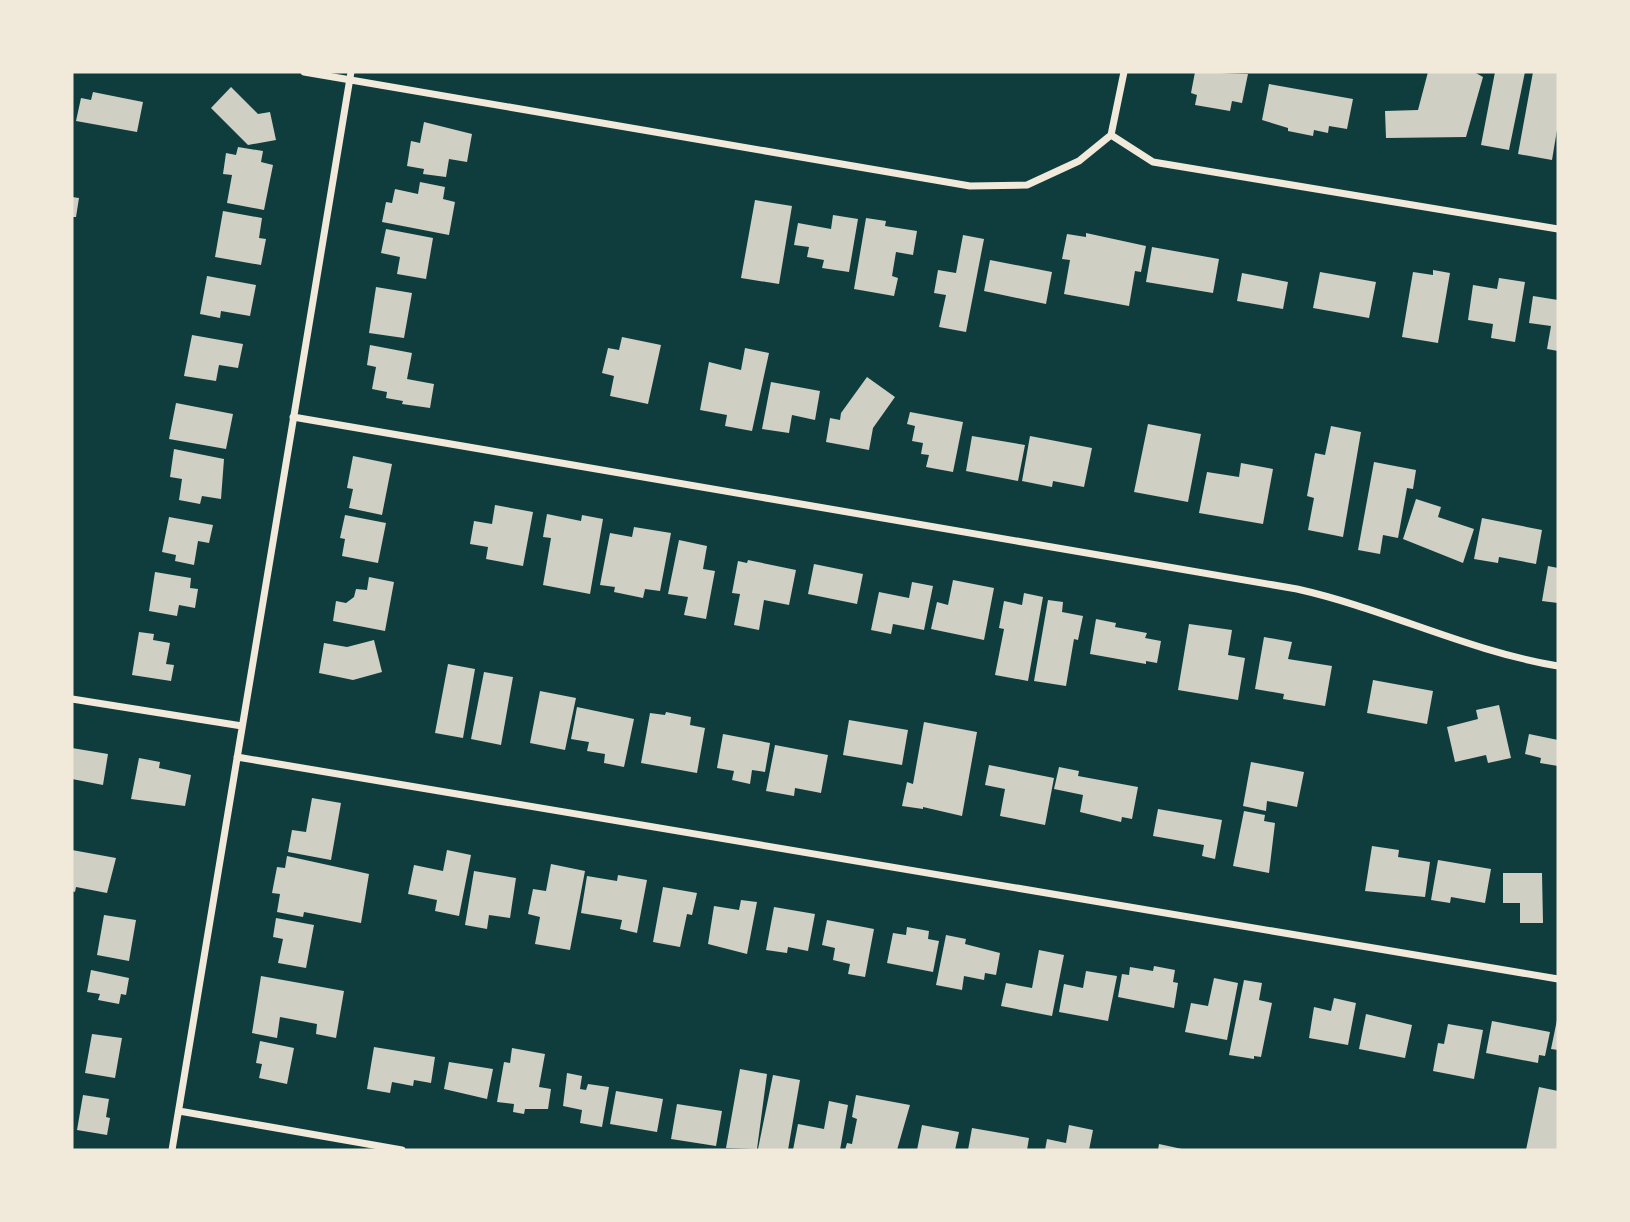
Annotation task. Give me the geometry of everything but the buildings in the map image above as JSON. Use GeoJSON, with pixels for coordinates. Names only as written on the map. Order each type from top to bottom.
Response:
{"type":"FeatureCollection","features":[{"type":"Feature","properties":{"kind":"street"},"geometry":{"type":"LineString","coordinates":[[304,72],[350,76],[970,186],[1027,185],[1079,161],[1111,135],[1124,72]]}},
{"type":"Feature","properties":{"kind":"street"},"geometry":{"type":"LineString","coordinates":[[172,1150],[350,76]]}},
{"type":"Feature","properties":{"kind":"street"},"geometry":{"type":"LineString","coordinates":[[1111,135],[1153,162],[1558,229]]}},
{"type":"Feature","properties":{"kind":"street"},"geometry":{"type":"LineString","coordinates":[[293,417],[1297,589],[1341,599],[1488,650],[1558,666]]}},
{"type":"Feature","properties":{"kind":"street"},"geometry":{"type":"LineString","coordinates":[[72,699],[243,726]]}},
{"type":"Feature","properties":{"kind":"street"},"geometry":{"type":"LineString","coordinates":[[237,757],[1558,979]]}},
{"type":"Feature","properties":{"kind":"street"},"geometry":{"type":"LineString","coordinates":[[179,1111],[402,1150]]}}]}
